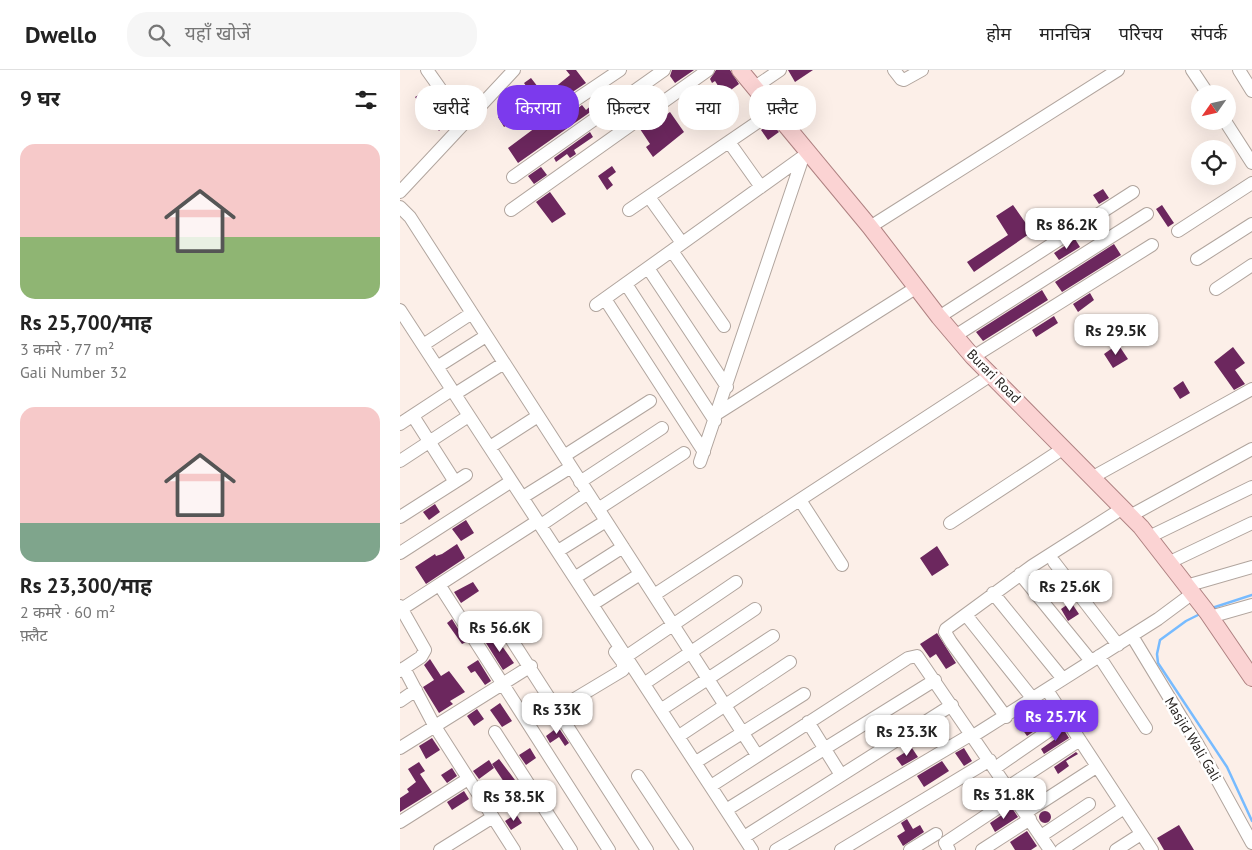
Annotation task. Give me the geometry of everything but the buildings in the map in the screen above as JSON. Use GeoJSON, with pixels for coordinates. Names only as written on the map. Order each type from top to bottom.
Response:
{"type":"FeatureCollection","features":[{"type":"Feature","properties":{"kind":"main road","name":"Burari Road"},"geometry":{"type":"LineString","coordinates":[[740,70],[753,85]]}},
{"type":"Feature","properties":{"kind":"main road","name":"Burari Road"},"geometry":{"type":"LineString","coordinates":[[788,130],[806,155],[870,227],[939,317],[973,357],[1094,477],[1149,537],[1199,602],[1252,678]]}},
{"type":"Feature","properties":{"kind":"street"},"geometry":{"type":"LineString","coordinates":[[427,70],[438,85]]}},
{"type":"Feature","properties":{"kind":"street"},"geometry":{"type":"LineString","coordinates":[[487,99],[514,70]]}},
{"type":"Feature","properties":{"kind":"street"},"geometry":{"type":"LineString","coordinates":[[579,98],[620,70]]}},
{"type":"Feature","properties":{"kind":"street"},"geometry":{"type":"LineString","coordinates":[[513,177],[664,70]]}},
{"type":"Feature","properties":{"kind":"street"},"geometry":{"type":"LineString","coordinates":[[511,210],[708,70]]}},
{"type":"Feature","properties":{"kind":"street"},"geometry":{"type":"LineString","coordinates":[[758,85],[780,70]]}},
{"type":"Feature","properties":{"kind":"street"},"geometry":{"type":"LineString","coordinates":[[894,70],[904,80],[922,70]]}},
{"type":"Feature","properties":{"kind":"street"},"geometry":{"type":"LineString","coordinates":[[870,227],[1118,70]]}},
{"type":"Feature","properties":{"kind":"street"},"geometry":{"type":"LineString","coordinates":[[1192,70],[1202,85]]}},
{"type":"Feature","properties":{"kind":"street"},"geometry":{"type":"LineString","coordinates":[[1241,71],[1252,91]]}},
{"type":"Feature","properties":{"kind":"street"},"geometry":{"type":"LineString","coordinates":[[629,210],[749,128]]}},
{"type":"Feature","properties":{"kind":"street"},"geometry":{"type":"LineString","coordinates":[[400,192],[458,130]]}},
{"type":"Feature","properties":{"kind":"street"},"geometry":{"type":"LineString","coordinates":[[1233,130],[1247,146],[1252,163]]}},
{"type":"Feature","properties":{"kind":"street"},"geometry":{"type":"LineString","coordinates":[[729,142],[761,187]]}},
{"type":"Feature","properties":{"kind":"street"},"geometry":{"type":"LineString","coordinates":[[806,155],[716,417],[702,457],[600,302],[806,155]]}},
{"type":"Feature","properties":{"kind":"street"},"geometry":{"type":"LineString","coordinates":[[1178,231],[1252,183]]}},
{"type":"Feature","properties":{"kind":"street"},"geometry":{"type":"LineString","coordinates":[[939,317],[1134,192]]}},
{"type":"Feature","properties":{"kind":"street"},"geometry":{"type":"LineString","coordinates":[[649,197],[724,326]]}},
{"type":"Feature","properties":{"kind":"street"},"geometry":{"type":"LineString","coordinates":[[401,207],[410,217],[757,755]]}},
{"type":"Feature","properties":{"kind":"street"},"geometry":{"type":"LineString","coordinates":[[955,336],[1147,214]]}},
{"type":"Feature","properties":{"kind":"street"},"geometry":{"type":"LineString","coordinates":[[1197,259],[1252,224]]}},
{"type":"Feature","properties":{"kind":"street"},"geometry":{"type":"LineString","coordinates":[[973,357],[1152,245]]}},
{"type":"Feature","properties":{"kind":"street"},"geometry":{"type":"LineString","coordinates":[[1216,289],[1252,265]]}},
{"type":"Feature","properties":{"kind":"street"},"geometry":{"type":"LineString","coordinates":[[648,268],[726,387]]}},
{"type":"Feature","properties":{"kind":"street"},"geometry":{"type":"LineString","coordinates":[[626,284],[716,417]]}},
{"type":"Feature","properties":{"kind":"street"},"geometry":{"type":"LineString","coordinates":[[716,417],[917,287]]}},
{"type":"Feature","properties":{"kind":"street"},"geometry":{"type":"LineString","coordinates":[[400,310],[437,367],[464,419],[507,484],[576,577],[752,850]]}},
{"type":"Feature","properties":{"kind":"street"},"geometry":{"type":"LineString","coordinates":[[423,345],[472,313]]}},
{"type":"Feature","properties":{"kind":"street"},"geometry":{"type":"LineString","coordinates":[[400,321],[490,447],[523,497],[537,525],[624,667],[620,672],[558,709]]}},
{"type":"Feature","properties":{"kind":"street"},"geometry":{"type":"LineString","coordinates":[[437,367],[486,336]]}},
{"type":"Feature","properties":{"kind":"street"},"geometry":{"type":"LineString","coordinates":[[400,424],[504,363]]}},
{"type":"Feature","properties":{"kind":"street"},"geometry":{"type":"LineString","coordinates":[[654,595],[991,375]]}},
{"type":"Feature","properties":{"kind":"street"},"geometry":{"type":"LineString","coordinates":[[1094,477],[1252,389]]}},
{"type":"Feature","properties":{"kind":"street"},"geometry":{"type":"LineString","coordinates":[[523,497],[567,461],[650,401]]}},
{"type":"Feature","properties":{"kind":"street"},"geometry":{"type":"LineString","coordinates":[[400,517],[460,478],[430,442],[413,416]]}},
{"type":"Feature","properties":{"kind":"street"},"geometry":{"type":"LineString","coordinates":[[490,447],[538,416]]}},
{"type":"Feature","properties":{"kind":"street"},"geometry":{"type":"LineString","coordinates":[[400,461],[464,419]]}},
{"type":"Feature","properties":{"kind":"street"},"geometry":{"type":"LineString","coordinates":[[580,482],[662,428]]}},
{"type":"Feature","properties":{"kind":"street"},"geometry":{"type":"LineString","coordinates":[[950,523],[1064,448]]}},
{"type":"Feature","properties":{"kind":"street"},"geometry":{"type":"LineString","coordinates":[[1006,717],[945,632],[946,629],[1020,574],[1127,512],[1252,449]]}},
{"type":"Feature","properties":{"kind":"street"},"geometry":{"type":"LineString","coordinates":[[598,509],[684,453]]}},
{"type":"Feature","properties":{"kind":"street"},"geometry":{"type":"LineString","coordinates":[[400,553],[507,484]]}},
{"type":"Feature","properties":{"kind":"street"},"geometry":{"type":"LineString","coordinates":[[1149,537],[1252,487]]}},
{"type":"Feature","properties":{"kind":"street"},"geometry":{"type":"LineString","coordinates":[[514,850],[434,725],[416,690],[402,669],[421,657],[426,650],[401,608],[440,586],[588,493]]}},
{"type":"Feature","properties":{"kind":"street"},"geometry":{"type":"LineString","coordinates":[[800,500],[842,565]]}},
{"type":"Feature","properties":{"kind":"street"},"geometry":{"type":"LineString","coordinates":[[558,551],[606,521]]}},
{"type":"Feature","properties":{"kind":"street"},"geometry":{"type":"LineString","coordinates":[[1168,563],[1252,523]]}},
{"type":"Feature","properties":{"kind":"street"},"geometry":{"type":"LineString","coordinates":[[576,577],[623,547]]}},
{"type":"Feature","properties":{"kind":"street"},"geometry":{"type":"LineString","coordinates":[[1054,562],[1118,644]]}},
{"type":"Feature","properties":{"kind":"street"},"geometry":{"type":"LineString","coordinates":[[776,850],[1006,717],[1118,644],[1199,602],[1252,567]]}},
{"type":"Feature","properties":{"kind":"street"},"geometry":{"type":"LineString","coordinates":[[593,604],[640,574]]}},
{"type":"Feature","properties":{"kind":"street"},"geometry":{"type":"LineString","coordinates":[[1020,574],[1095,659],[1146,728]]}},
{"type":"Feature","properties":{"kind":"street"},"geometry":{"type":"LineString","coordinates":[[627,656],[736,582]]}},
{"type":"Feature","properties":{"kind":"street"},"geometry":{"type":"LineString","coordinates":[[440,586],[609,850]]}},
{"type":"Feature","properties":{"kind":"street"},"geometry":{"type":"LineString","coordinates":[[993,593],[1063,679]]}},
{"type":"Feature","properties":{"kind":"street"},"geometry":{"type":"LineString","coordinates":[[1199,602],[1252,605]]}},
{"type":"Feature","properties":{"kind":"street"},"geometry":{"type":"LineString","coordinates":[[644,682],[755,609]]}},
{"type":"Feature","properties":{"kind":"street"},"geometry":{"type":"LineString","coordinates":[[966,615],[1033,699]]}},
{"type":"Feature","properties":{"kind":"street"},"geometry":{"type":"LineString","coordinates":[[506,631],[531,666],[647,850]]}},
{"type":"Feature","properties":{"kind":"street"},"geometry":{"type":"LineString","coordinates":[[662,709],[773,636]]}},
{"type":"Feature","properties":{"kind":"street","name":"Masjid Wali Gali"},"geometry":{"type":"LineString","coordinates":[[1132,636],[1198,745],[1252,843]]}},
{"type":"Feature","properties":{"kind":"street"},"geometry":{"type":"LineString","coordinates":[[711,786],[913,656],[920,658],[1028,816],[1045,846],[1089,804]]}},
{"type":"Feature","properties":{"kind":"street"},"geometry":{"type":"LineString","coordinates":[[679,736],[790,662]]}},
{"type":"Feature","properties":{"kind":"street"},"geometry":{"type":"LineString","coordinates":[[400,748],[531,666]]}},
{"type":"Feature","properties":{"kind":"street"},"geometry":{"type":"LineString","coordinates":[[726,810],[935,680]]}},
{"type":"Feature","properties":{"kind":"street"},"geometry":{"type":"LineString","coordinates":[[400,701],[416,690]]}},
{"type":"Feature","properties":{"kind":"street"},"geometry":{"type":"LineString","coordinates":[[1047,690],[1152,850]]}},
{"type":"Feature","properties":{"kind":"street"},"geometry":{"type":"LineString","coordinates":[[696,762],[804,694]]}},
{"type":"Feature","properties":{"kind":"street"},"geometry":{"type":"LineString","coordinates":[[744,837],[952,705]]}},
{"type":"Feature","properties":{"kind":"street"},"geometry":{"type":"LineString","coordinates":[[841,850],[992,764],[1066,719]]}},
{"type":"Feature","properties":{"kind":"street"},"geometry":{"type":"LineString","coordinates":[[808,722],[841,775]]}},
{"type":"Feature","properties":{"kind":"street"},"geometry":{"type":"LineString","coordinates":[[495,732],[571,850]]}},
{"type":"Feature","properties":{"kind":"street"},"geometry":{"type":"LineString","coordinates":[[910,850],[943,843],[1080,740]]}},
{"type":"Feature","properties":{"kind":"street"},"geometry":{"type":"LineString","coordinates":[[982,850],[1093,769]]}},
{"type":"Feature","properties":{"kind":"street"},"geometry":{"type":"LineString","coordinates":[[638,776],[687,850]]}},
{"type":"Feature","properties":{"kind":"street"},"geometry":{"type":"LineString","coordinates":[[400,822],[468,779]]}},
{"type":"Feature","properties":{"kind":"street"},"geometry":{"type":"LineString","coordinates":[[1061,850],[1124,808]]}},
{"type":"Feature","properties":{"kind":"street"},"geometry":{"type":"LineString","coordinates":[[440,850],[493,817]]}},
{"type":"Feature","properties":{"kind":"street"},"geometry":{"type":"LineString","coordinates":[[1116,850],[1141,834]]}},
{"type":"Feature","properties":{"kind":"waterway"},"geometry":{"type":"LineString","coordinates":[[1212,608],[1252,595]]}},
{"type":"Feature","properties":{"kind":"waterway"},"geometry":{"type":"LineString","coordinates":[[1200,614],[1186,621],[1160,640],[1157,654],[1158,663],[1227,767],[1252,821]]}}]}
